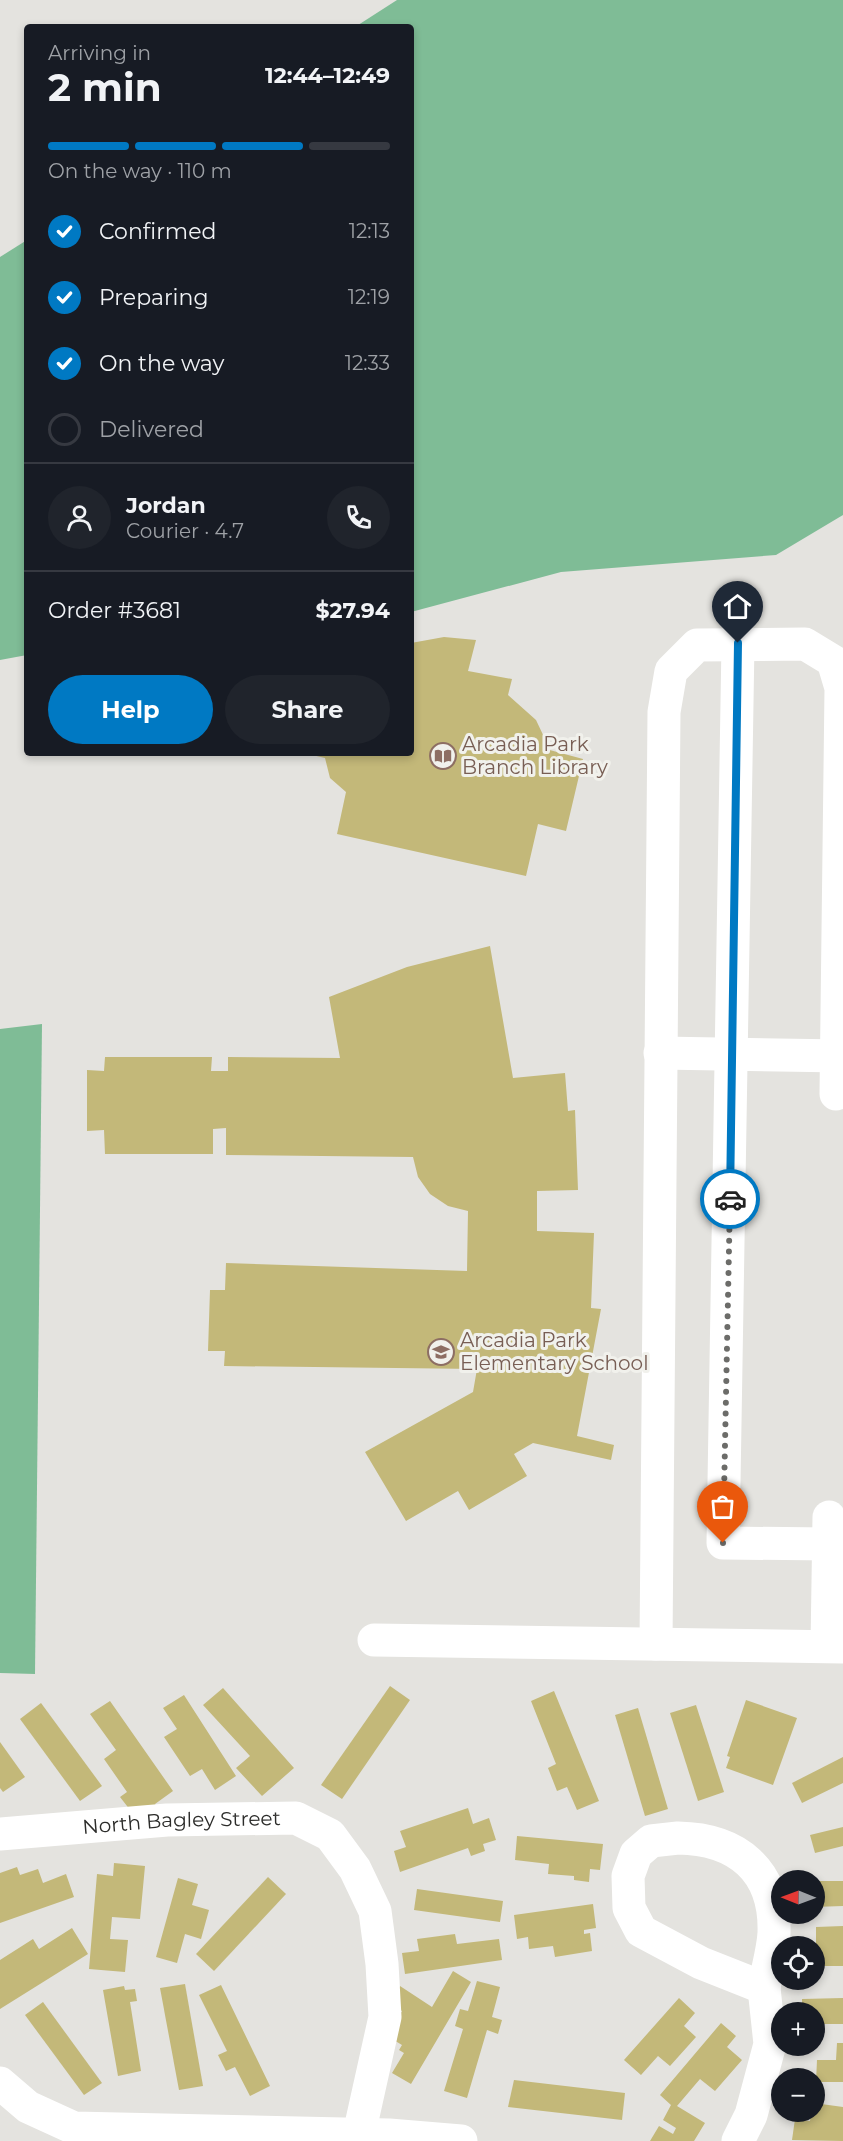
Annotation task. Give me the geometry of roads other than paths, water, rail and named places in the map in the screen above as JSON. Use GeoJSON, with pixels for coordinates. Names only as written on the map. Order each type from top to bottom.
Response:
{"type":"FeatureCollection","features":[{"type":"Feature","properties":{"kind":"street"},"geometry":{"type":"LineString","coordinates":[[374,1640],[835,1647],[829,1531],[723,1543],[733,1055],[738,643]]}},
{"type":"Feature","properties":{"kind":"street"},"geometry":{"type":"LineString","coordinates":[[656,1644],[664,712],[671,671],[697,645],[805,644],[833,661],[841,688],[840,1056],[836,1094]]}},
{"type":"Feature","properties":{"kind":"street"},"geometry":{"type":"LineString","coordinates":[[660,1053],[840,1056]]}},
{"type":"Feature","properties":{"kind":"street","name":"North Bagley Street"},"geometry":{"type":"LineString","coordinates":[[0,1834],[167,1820],[296,1818],[330,1835],[355,1869],[375,1911],[382,1964],[385,2017],[360,2134]]}},
{"type":"Feature","properties":{"kind":"street"},"geometry":{"type":"LineString","coordinates":[[738,2141],[751,2115],[770,2044],[764,1988],[774,1932],[771,1904],[765,1881],[748,1861],[705,1838],[651,1841],[636,1854],[628,1876],[629,1908],[641,1931],[701,1963],[764,1988]]}},
{"type":"Feature","properties":{"kind":"street"},"geometry":{"type":"LineString","coordinates":[[0,2083],[28,2107],[74,2128],[360,2134],[461,2141]]}},
{"type":"Feature","properties":{"kind":"place","name":"Arcadia Park Branch Library"},"geometry":{"type":"Point","coordinates":[443,756]}},
{"type":"Feature","properties":{"kind":"place","name":"Arcadia Park Elementary School"},"geometry":{"type":"Point","coordinates":[441,1352]}}]}
